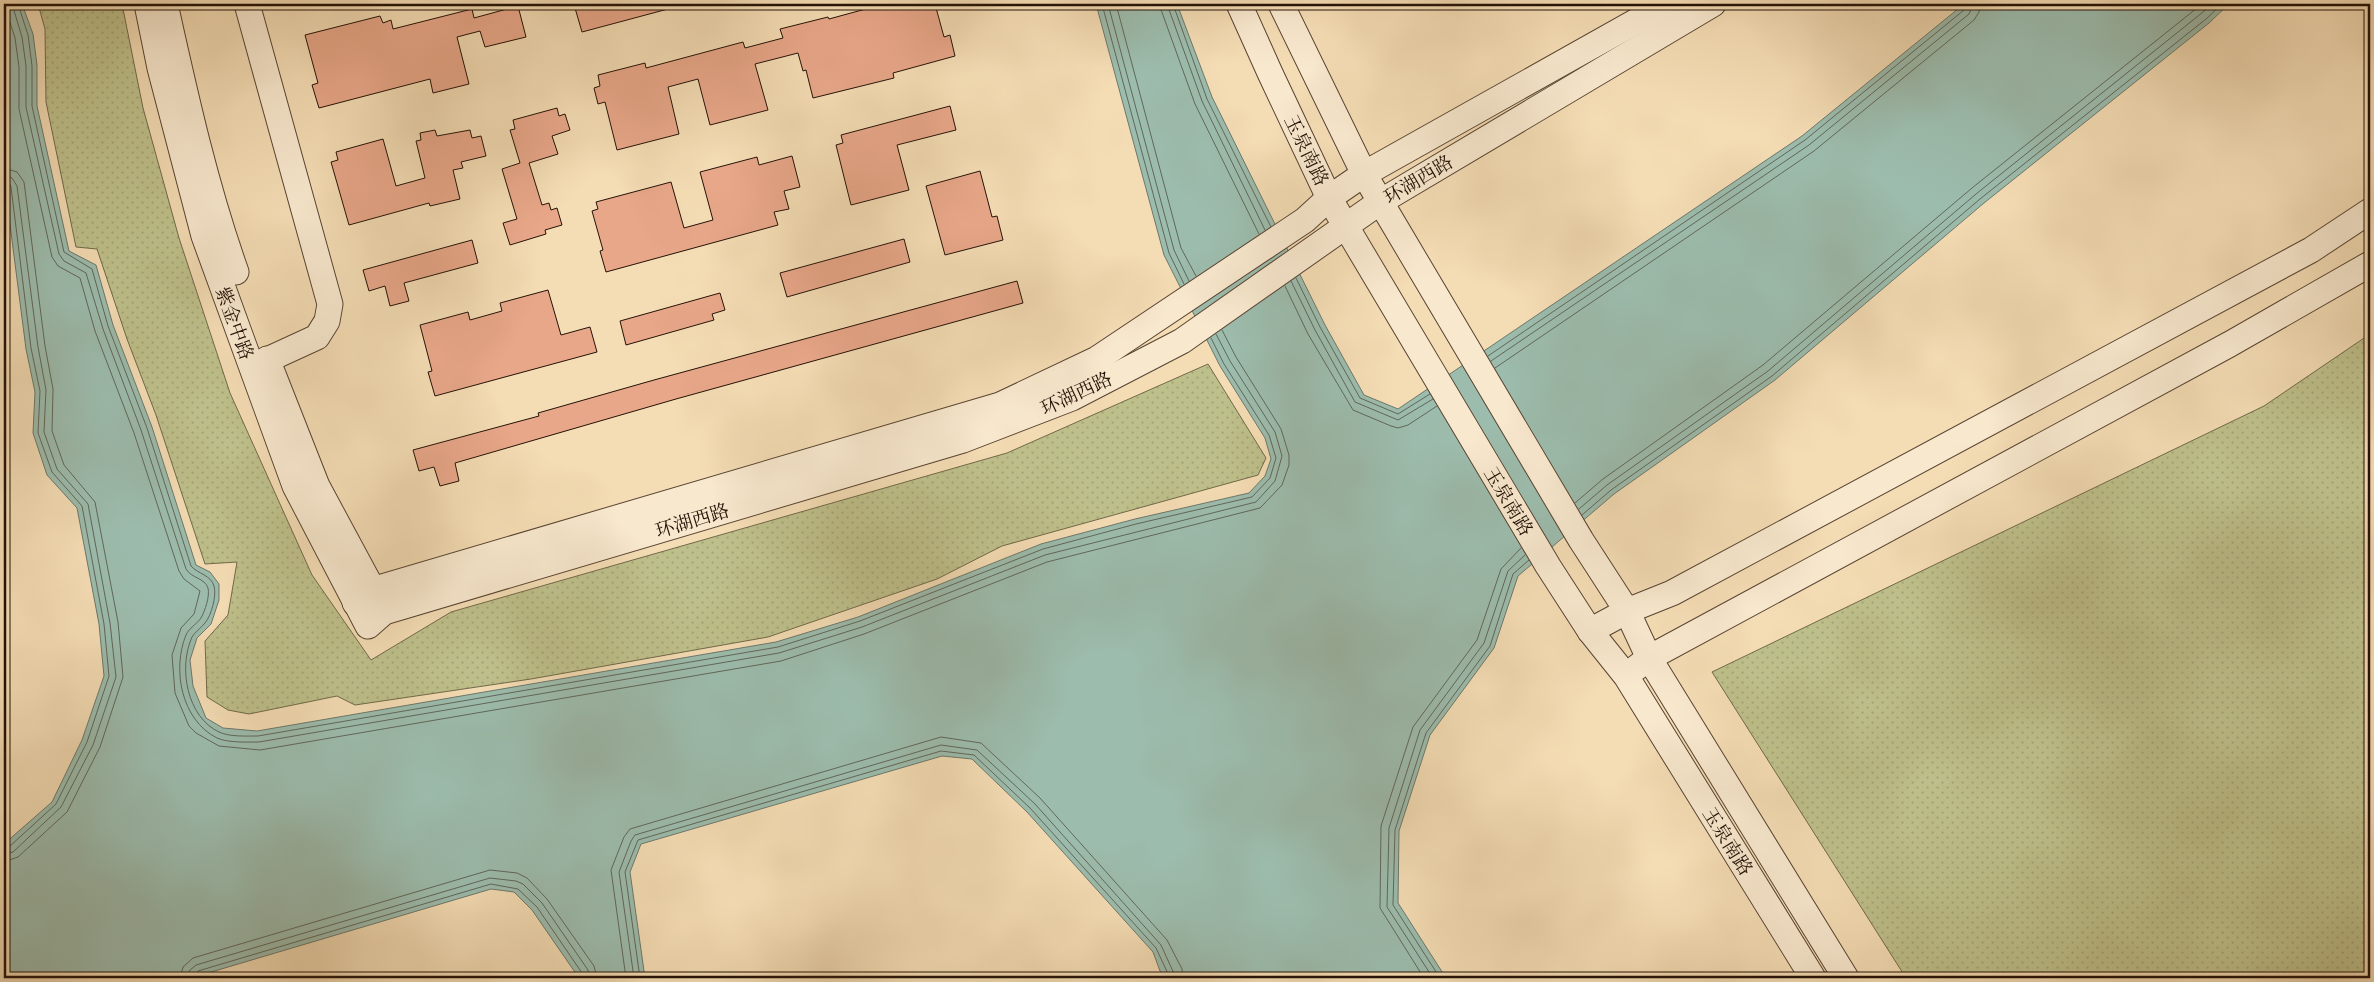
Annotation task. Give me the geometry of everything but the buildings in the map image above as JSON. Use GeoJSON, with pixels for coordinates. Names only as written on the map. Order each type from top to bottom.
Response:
{"type":"FeatureCollection","features":[{"type":"Feature","properties":{"kind":"street","name":"紫金中路"},"geometry":{"type":"LineString","coordinates":[[147,4],[160,68],[204,236],[295,486],[364,596]]}},
{"type":"Feature","properties":{"kind":"street","name":"紫金中路"},"geometry":{"type":"LineString","coordinates":[[165,4],[189,112],[224,240],[267,360],[317,486],[364,596],[376,619]]}},
{"type":"Feature","properties":{"kind":"street"},"geometry":{"type":"LineString","coordinates":[[247,4],[330,304],[327,321],[317,337],[267,360]]}},
{"type":"Feature","properties":{"kind":"street","name":"玉泉南路"},"geometry":{"type":"LineString","coordinates":[[1239,4],[1329,198],[1548,566],[1590,631],[1626,676],[1813,978]]}},
{"type":"Feature","properties":{"kind":"street","name":"玉泉南路"},"geometry":{"type":"LineString","coordinates":[[1281,4],[1364,174],[1380,202],[1581,540],[1627,611],[1650,658],[1846,978]]}},
{"type":"Feature","properties":{"kind":"street","name":"环湖西路"},"geometry":{"type":"LineString","coordinates":[[364,596],[1000,404],[1097,359],[1305,220],[1329,198],[1364,174],[1667,4]]}},
{"type":"Feature","properties":{"kind":"street","name":"环湖西路"},"geometry":{"type":"LineString","coordinates":[[376,619],[962,440],[1072,398],[1182,341],[1380,202],[1713,4]]}},
{"type":"Feature","properties":{"kind":"street"},"geometry":{"type":"LineString","coordinates":[[1590,631],[1627,611],[1680,588],[2302,254],[2370,211]]}},
{"type":"Feature","properties":{"kind":"street"},"geometry":{"type":"LineString","coordinates":[[1626,676],[1650,658],[2230,344],[2370,264]]}},
{"type":"Feature","properties":{"kind":"green space"},"geometry":{"type":"Polygon","coordinates":[[[38,4],[122,4],[143,108],[179,238],[230,393],[312,575],[371,660],[451,612],[1007,453],[1208,364],[1266,458],[1258,475],[1002,546],[937,579],[768,637],[531,679],[355,705],[337,696],[249,714],[228,710],[207,697],[205,641],[228,615],[237,562],[205,564],[156,415],[127,339],[97,249],[76,247],[46,102],[45,29],[38,4]]]}},
{"type":"Feature","properties":{"kind":"green space"},"geometry":{"type":"Polygon","coordinates":[[[2370,334],[2370,978],[1906,978],[1712,672],[2264,406],[2370,334]]]}},
{"type":"Feature","properties":{"kind":"water"},"geometry":{"type":"Polygon","coordinates":[[[4,4],[22,4],[33,34],[37,65],[37,106],[69,251],[96,265],[113,325],[152,427],[196,565],[210,572],[219,584],[219,600],[211,624],[197,638],[190,660],[193,686],[206,718],[223,728],[257,731],[776,642],[858,617],[1041,544],[1135,519],[1249,493],[1265,476],[1271,459],[1265,438],[1220,366],[1164,255],[1096,4],[1177,4],[1212,97],[1325,325],[1364,395],[1398,409],[1802,136],[1964,4],[2229,4],[2209,23],[1984,203],[1775,380],[1614,494],[1518,576],[1494,648],[1430,735],[1399,831],[1398,903],[1446,978],[1166,978],[1160,971],[1153,952],[1027,812],[972,759],[942,756],[641,844],[630,872],[645,978],[579,978],[532,910],[514,892],[491,889],[191,978],[4,978],[4,844],[52,802],[82,740],[104,676],[99,624],[77,508],[47,475],[33,433],[35,392],[26,349],[4,178],[4,4]]]}}]}
